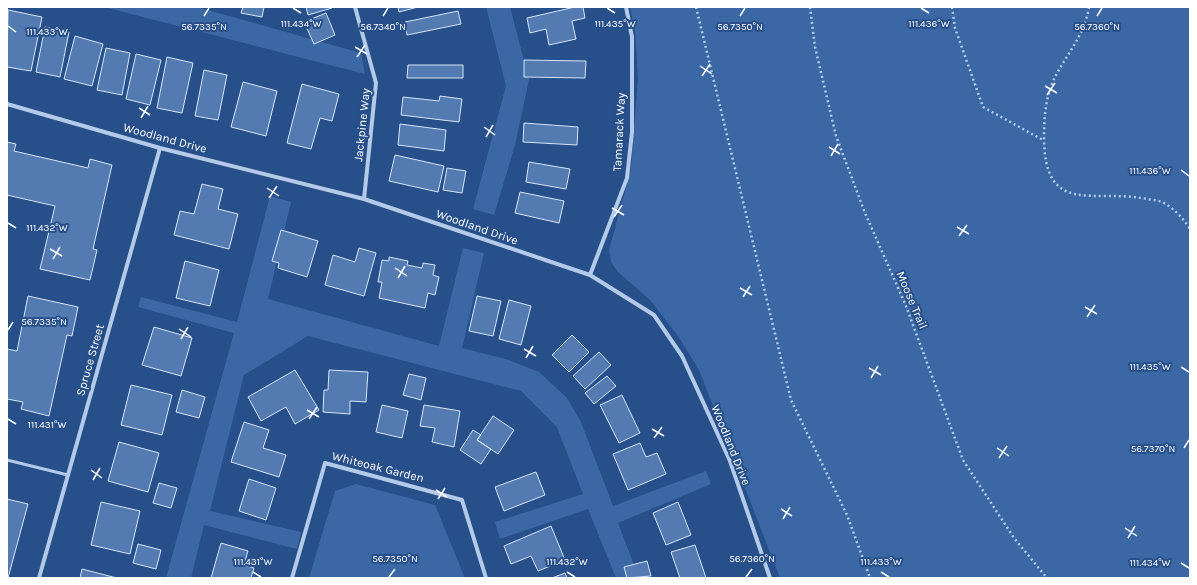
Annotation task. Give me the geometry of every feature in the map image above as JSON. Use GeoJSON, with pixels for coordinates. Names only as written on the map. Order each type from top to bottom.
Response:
{"type":"FeatureCollection","features":[{"type":"Feature","properties":{"kind":"street","name":"Jackpine Way"},"geometry":{"type":"LineString","coordinates":[[355,7],[376,83],[364,199]]}},
{"type":"Feature","properties":{"kind":"street","name":"Tamarack Way"},"geometry":{"type":"LineString","coordinates":[[590,275],[627,178],[632,132],[632,37],[626,7]]}},
{"type":"Feature","properties":{"kind":"street","name":"Woodland Drive"},"geometry":{"type":"LineString","coordinates":[[7,104],[160,148],[364,199],[590,275],[654,316],[682,356],[730,461],[770,578]]}},
{"type":"Feature","properties":{"kind":"street","name":"Spruce Street"},"geometry":{"type":"LineString","coordinates":[[38,578],[160,148]]}},
{"type":"Feature","properties":{"kind":"street","name":"Whiteoak Garden"},"geometry":{"type":"LineString","coordinates":[[292,578],[325,463],[462,500],[486,578]]}},
{"type":"Feature","properties":{"kind":"lane"},"geometry":{"type":"LineString","coordinates":[[7,460],[68,475]]}},
{"type":"Feature","properties":{"kind":"path"},"geometry":{"type":"LineString","coordinates":[[696,7],[791,400],[847,515],[870,578]]}},
{"type":"Feature","properties":{"kind":"path","name":"Moose Trail"},"geometry":{"type":"LineString","coordinates":[[810,7],[815,47],[836,136],[865,213],[906,306],[963,460],[1014,538],[1046,578]]}},
{"type":"Feature","properties":{"kind":"path"},"geometry":{"type":"LineString","coordinates":[[952,7],[955,28],[983,107],[1044,140]]}},
{"type":"Feature","properties":{"kind":"path"},"geometry":{"type":"LineString","coordinates":[[1089,7],[1088,15],[1077,42],[1054,78],[1044,113],[1044,140],[1048,174],[1056,185],[1073,195],[1137,197],[1161,202],[1176,212],[1190,229]]}},
{"type":"Feature","properties":{"kind":"shaded area"},"geometry":{"type":"Polygon","coordinates":[[[104,7],[197,7],[361,53],[365,74],[104,7]]]}},
{"type":"Feature","properties":{"kind":"shaded area"},"geometry":{"type":"Polygon","coordinates":[[[486,7],[510,7],[529,80],[515,145],[494,215],[473,209],[506,86],[486,7]]]}},
{"type":"Feature","properties":{"kind":"shaded area"},"geometry":{"type":"Polygon","coordinates":[[[630,7],[1190,7],[1190,578],[780,578],[699,370],[678,336],[650,300],[618,272],[611,262],[609,250],[631,169],[638,78],[635,31],[630,7]]]}},
{"type":"Feature","properties":{"kind":"shaded area"},"geometry":{"type":"Polygon","coordinates":[[[270,196],[291,202],[268,299],[439,346],[463,248],[484,253],[462,348],[509,360],[539,372],[567,398],[581,422],[613,506],[706,471],[711,484],[618,523],[639,578],[616,578],[588,509],[500,539],[495,522],[583,494],[557,427],[521,391],[308,336],[244,375],[210,511],[301,532],[297,549],[204,525],[191,578],[166,578],[234,333],[138,307],[141,297],[237,322],[270,196]]]}},
{"type":"Feature","properties":{"kind":"shaded area"},"geometry":{"type":"Polygon","coordinates":[[[356,484],[435,505],[465,578],[309,578],[335,491],[356,484]]]}},
{"type":"Feature","properties":{"kind":"building"},"geometry":{"type":"Polygon","coordinates":[[[243,7],[264,7],[262,17],[241,13],[243,7]]]}},
{"type":"Feature","properties":{"kind":"building"},"geometry":{"type":"Polygon","coordinates":[[[306,7],[332,7],[332,8],[308,15],[306,7]]]}},
{"type":"Feature","properties":{"kind":"building"},"geometry":{"type":"Polygon","coordinates":[[[398,7],[418,7],[399,12],[398,7]]]}},
{"type":"Feature","properties":{"kind":"building"},"geometry":{"type":"Polygon","coordinates":[[[575,7],[583,7],[585,18],[572,21],[576,39],[549,45],[546,29],[530,33],[527,18],[575,7]]]}},
{"type":"Feature","properties":{"kind":"building"},"geometry":{"type":"Polygon","coordinates":[[[8,10],[42,17],[31,71],[7,67],[8,10]]]}},
{"type":"Feature","properties":{"kind":"building"},"geometry":{"type":"Polygon","coordinates":[[[458,11],[461,24],[407,35],[405,22],[458,11]]]}},
{"type":"Feature","properties":{"kind":"building"},"geometry":{"type":"Polygon","coordinates":[[[326,13],[335,35],[314,44],[304,22],[326,13]]]}},
{"type":"Feature","properties":{"kind":"building"},"geometry":{"type":"Polygon","coordinates":[[[45,27],[69,32],[60,77],[36,72],[45,27]]]}},
{"type":"Feature","properties":{"kind":"building"},"geometry":{"type":"Polygon","coordinates":[[[75,36],[103,44],[92,86],[64,79],[75,36]]]}},
{"type":"Feature","properties":{"kind":"building"},"geometry":{"type":"Polygon","coordinates":[[[106,48],[130,53],[122,95],[97,90],[106,48]]]}},
{"type":"Feature","properties":{"kind":"building"},"geometry":{"type":"Polygon","coordinates":[[[136,54],[161,60],[150,105],[126,99],[136,54]]]}},
{"type":"Feature","properties":{"kind":"building"},"geometry":{"type":"Polygon","coordinates":[[[167,57],[193,63],[182,113],[157,108],[167,57]]]}},
{"type":"Feature","properties":{"kind":"building"},"geometry":{"type":"Polygon","coordinates":[[[524,60],[586,61],[585,78],[524,77],[524,60]]]}},
{"type":"Feature","properties":{"kind":"building"},"geometry":{"type":"Polygon","coordinates":[[[408,65],[463,65],[463,78],[407,78],[408,65]]]}},
{"type":"Feature","properties":{"kind":"building"},"geometry":{"type":"Polygon","coordinates":[[[204,70],[227,75],[218,120],[195,116],[204,70]]]}},
{"type":"Feature","properties":{"kind":"building"},"geometry":{"type":"Polygon","coordinates":[[[243,82],[277,91],[266,136],[231,127],[243,82]]]}},
{"type":"Feature","properties":{"kind":"building"},"geometry":{"type":"Polygon","coordinates":[[[302,84],[339,94],[332,121],[320,118],[311,149],[287,143],[302,84]]]}},
{"type":"Feature","properties":{"kind":"building"},"geometry":{"type":"Polygon","coordinates":[[[440,96],[462,99],[459,122],[401,115],[403,97],[439,101],[440,96]]]}},
{"type":"Feature","properties":{"kind":"building"},"geometry":{"type":"Polygon","coordinates":[[[524,123],[578,127],[577,145],[523,142],[524,123]]]}},
{"type":"Feature","properties":{"kind":"building"},"geometry":{"type":"Polygon","coordinates":[[[400,124],[446,130],[444,151],[398,145],[400,124]]]}},
{"type":"Feature","properties":{"kind":"building"},"geometry":{"type":"Polygon","coordinates":[[[7,142],[16,144],[14,151],[88,168],[90,159],[112,165],[93,249],[97,250],[90,280],[40,269],[55,206],[7,195],[7,142]]]}},
{"type":"Feature","properties":{"kind":"building"},"geometry":{"type":"Polygon","coordinates":[[[395,155],[444,166],[438,192],[389,181],[395,155]]]}},
{"type":"Feature","properties":{"kind":"building"},"geometry":{"type":"Polygon","coordinates":[[[529,162],[570,169],[566,189],[526,182],[529,162]]]}},
{"type":"Feature","properties":{"kind":"building"},"geometry":{"type":"Polygon","coordinates":[[[447,168],[466,171],[462,193],[443,190],[447,168]]]}},
{"type":"Feature","properties":{"kind":"building"},"geometry":{"type":"Polygon","coordinates":[[[202,184],[223,189],[218,209],[238,214],[229,249],[174,235],[180,211],[194,214],[202,184]]]}},
{"type":"Feature","properties":{"kind":"building"},"geometry":{"type":"Polygon","coordinates":[[[520,192],[564,201],[559,223],[515,213],[520,192]]]}},
{"type":"Feature","properties":{"kind":"building"},"geometry":{"type":"Polygon","coordinates":[[[281,230],[318,241],[307,277],[278,268],[279,263],[272,261],[281,230]]]}},
{"type":"Feature","properties":{"kind":"building"},"geometry":{"type":"Polygon","coordinates":[[[359,248],[376,253],[364,296],[325,285],[333,255],[355,262],[359,248]]]}},
{"type":"Feature","properties":{"kind":"building"},"geometry":{"type":"Polygon","coordinates":[[[389,257],[408,261],[407,265],[422,268],[423,263],[435,265],[433,275],[439,277],[435,295],[428,293],[425,308],[379,298],[382,282],[378,282],[382,260],[389,261],[389,257]]]}},
{"type":"Feature","properties":{"kind":"building"},"geometry":{"type":"Polygon","coordinates":[[[185,261],[219,270],[210,306],[176,298],[185,261]]]}},
{"type":"Feature","properties":{"kind":"building"},"geometry":{"type":"Polygon","coordinates":[[[28,296],[78,307],[72,336],[67,335],[49,416],[21,409],[23,402],[7,399],[7,349],[17,351],[28,296]]]}},
{"type":"Feature","properties":{"kind":"building"},"geometry":{"type":"Polygon","coordinates":[[[477,296],[501,301],[493,336],[469,331],[477,296]]]}},
{"type":"Feature","properties":{"kind":"building"},"geometry":{"type":"Polygon","coordinates":[[[509,300],[531,306],[521,345],[499,339],[509,300]]]}},
{"type":"Feature","properties":{"kind":"building"},"geometry":{"type":"Polygon","coordinates":[[[154,327],[192,338],[181,376],[142,365],[154,327]]]}},
{"type":"Feature","properties":{"kind":"building"},"geometry":{"type":"Polygon","coordinates":[[[572,335],[589,352],[569,372],[552,355],[572,335]]]}},
{"type":"Feature","properties":{"kind":"building"},"geometry":{"type":"Polygon","coordinates":[[[599,352],[611,365],[585,389],[573,376],[599,352]]]}},
{"type":"Feature","properties":{"kind":"building"},"geometry":{"type":"Polygon","coordinates":[[[295,370],[319,410],[295,424],[286,407],[261,421],[248,397],[295,370]]]}},
{"type":"Feature","properties":{"kind":"building"},"geometry":{"type":"Polygon","coordinates":[[[329,370],[368,372],[366,402],[350,401],[350,414],[323,412],[324,390],[328,390],[329,370]]]}},
{"type":"Feature","properties":{"kind":"building"},"geometry":{"type":"Polygon","coordinates":[[[409,374],[426,378],[421,400],[403,395],[409,374]]]}},
{"type":"Feature","properties":{"kind":"building"},"geometry":{"type":"Polygon","coordinates":[[[607,376],[616,386],[594,404],[585,393],[607,376]]]}},
{"type":"Feature","properties":{"kind":"building"},"geometry":{"type":"Polygon","coordinates":[[[131,385],[172,395],[162,435],[121,425],[131,385]]]}},
{"type":"Feature","properties":{"kind":"building"},"geometry":{"type":"Polygon","coordinates":[[[182,390],[205,397],[199,418],[176,412],[182,390]]]}},
{"type":"Feature","properties":{"kind":"building"},"geometry":{"type":"Polygon","coordinates":[[[622,395],[640,433],[619,443],[600,405],[622,395]]]}},
{"type":"Feature","properties":{"kind":"building"},"geometry":{"type":"Polygon","coordinates":[[[382,405],[408,411],[402,438],[376,432],[382,405]]]}},
{"type":"Feature","properties":{"kind":"building"},"geometry":{"type":"Polygon","coordinates":[[[424,405],[460,411],[454,447],[432,442],[435,428],[420,426],[424,405]]]}},
{"type":"Feature","properties":{"kind":"building"},"geometry":{"type":"Polygon","coordinates":[[[493,416],[514,430],[498,454],[477,440],[493,416]]]}},
{"type":"Feature","properties":{"kind":"building"},"geometry":{"type":"Polygon","coordinates":[[[244,422],[269,430],[263,448],[286,455],[279,477],[231,462],[244,422]]]}},
{"type":"Feature","properties":{"kind":"building"},"geometry":{"type":"Polygon","coordinates":[[[473,430],[481,435],[477,440],[491,449],[481,464],[460,450],[473,430]]]}},
{"type":"Feature","properties":{"kind":"building"},"geometry":{"type":"Polygon","coordinates":[[[119,442],[159,453],[148,492],[108,481],[119,442]]]}},
{"type":"Feature","properties":{"kind":"building"},"geometry":{"type":"Polygon","coordinates":[[[640,443],[646,457],[657,453],[666,474],[628,490],[613,454],[640,443]]]}},
{"type":"Feature","properties":{"kind":"building"},"geometry":{"type":"Polygon","coordinates":[[[536,472],[545,495],[504,511],[495,487],[536,472]]]}},
{"type":"Feature","properties":{"kind":"building"},"geometry":{"type":"Polygon","coordinates":[[[249,479],[276,488],[266,520],[239,511],[249,479]]]}},
{"type":"Feature","properties":{"kind":"building"},"geometry":{"type":"Polygon","coordinates":[[[159,483],[177,488],[171,508],[153,503],[159,483]]]}},
{"type":"Feature","properties":{"kind":"building"},"geometry":{"type":"Polygon","coordinates":[[[7,499],[28,504],[8,578],[7,578],[7,499]]]}},
{"type":"Feature","properties":{"kind":"building"},"geometry":{"type":"Polygon","coordinates":[[[101,502],[140,511],[130,554],[91,545],[101,502]]]}},
{"type":"Feature","properties":{"kind":"building"},"geometry":{"type":"Polygon","coordinates":[[[678,502],[691,535],[666,545],[653,513],[678,502]]]}},
{"type":"Feature","properties":{"kind":"building"},"geometry":{"type":"Polygon","coordinates":[[[551,526],[565,560],[538,571],[531,556],[511,564],[504,546],[551,526]]]}},
{"type":"Feature","properties":{"kind":"building"},"geometry":{"type":"Polygon","coordinates":[[[221,543],[248,551],[244,565],[254,568],[251,578],[211,578],[221,543]]]}},
{"type":"Feature","properties":{"kind":"building"},"geometry":{"type":"Polygon","coordinates":[[[138,544],[161,550],[156,569],[133,563],[138,544]]]}},
{"type":"Feature","properties":{"kind":"building"},"geometry":{"type":"Polygon","coordinates":[[[695,545],[706,578],[680,578],[671,552],[695,545]]]}},
{"type":"Feature","properties":{"kind":"building"},"geometry":{"type":"Polygon","coordinates":[[[647,561],[651,576],[627,578],[624,567],[647,561]]]}},
{"type":"Feature","properties":{"kind":"building"},"geometry":{"type":"Polygon","coordinates":[[[82,569],[117,578],[80,578],[82,569]]]}},
{"type":"Feature","properties":{"kind":"building"},"geometry":{"type":"Polygon","coordinates":[[[565,573],[567,578],[552,578],[565,573]]]}}]}
